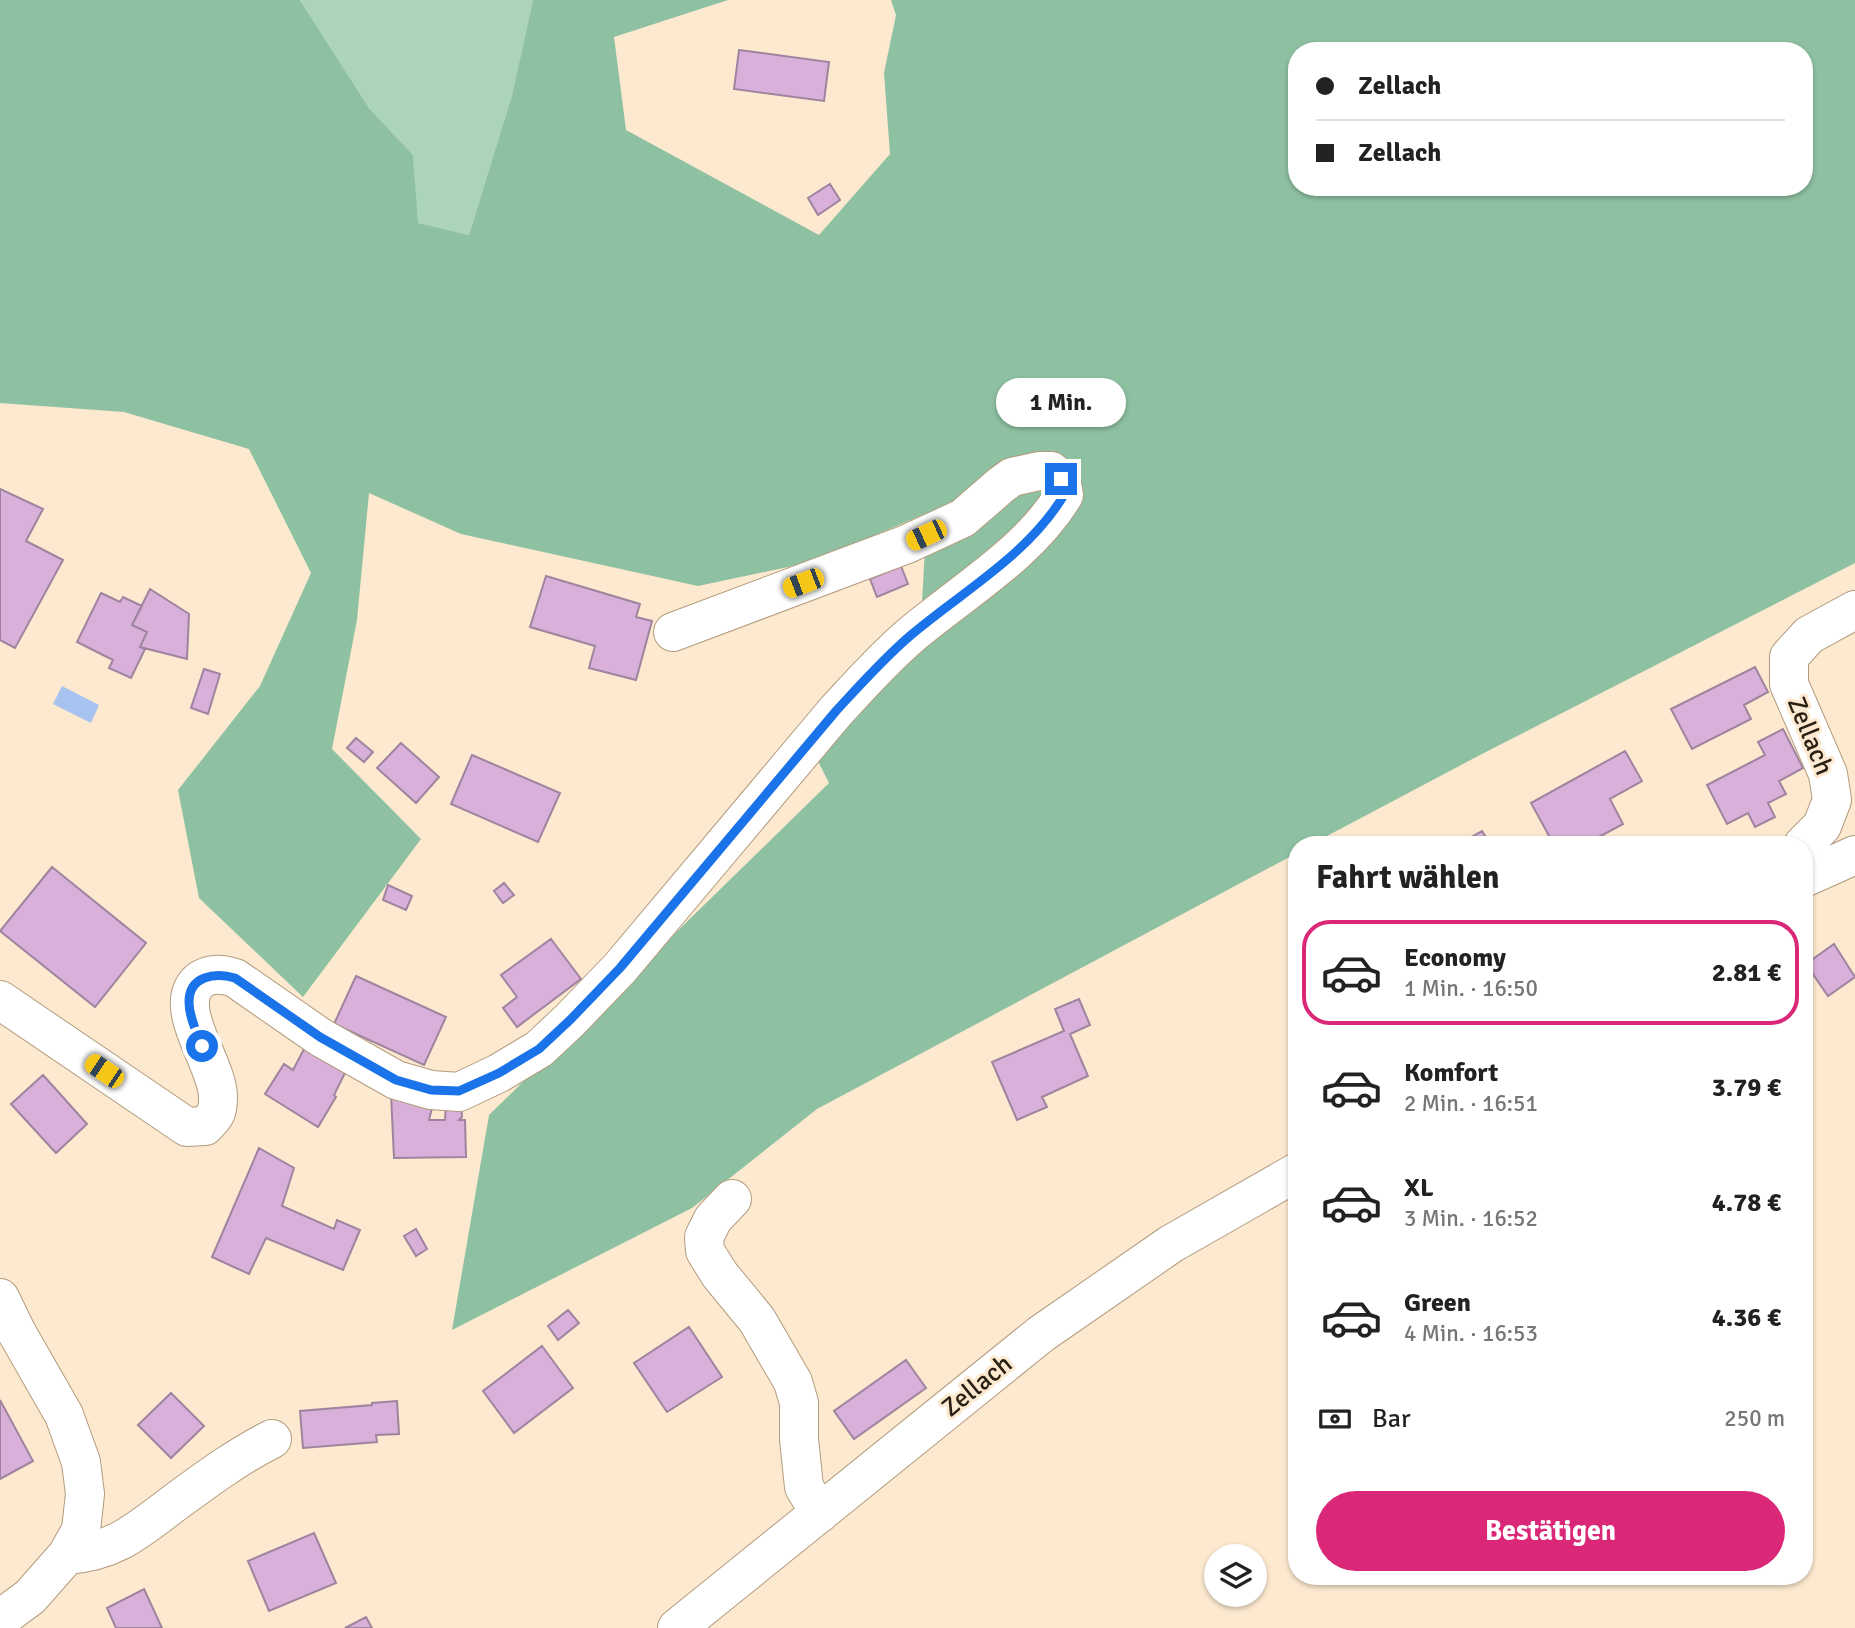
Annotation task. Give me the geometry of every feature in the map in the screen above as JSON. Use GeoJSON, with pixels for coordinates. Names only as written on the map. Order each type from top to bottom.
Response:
{"type":"FeatureCollection","features":[{"type":"Feature","properties":{"kind":"street"},"geometry":{"type":"LineString","coordinates":[[0,1000],[187,1127],[205,1126],[217,1114],[219,1095],[193,1023],[189,1001],[193,987],[204,977],[222,974],[235,978],[320,1037],[396,1080],[431,1090],[459,1091],[499,1073],[539,1049],[620,968],[863,682],[909,636],[1023,546],[1059,505],[1064,495],[1061,479],[1051,471],[1012,477],[963,518],[907,544],[673,632]]}},
{"type":"Feature","properties":{"kind":"street","name":"Zellach"},"geometry":{"type":"LineString","coordinates":[[1812,836],[1822,826],[1832,800],[1828,774],[1789,684],[1789,657],[1809,635],[1855,610]]}},
{"type":"Feature","properties":{"kind":"street"},"geometry":{"type":"LineString","coordinates":[[1813,874],[1855,855]]}},
{"type":"Feature","properties":{"kind":"street","name":"Zellach"},"geometry":{"type":"LineString","coordinates":[[677,1628],[1041,1334],[1171,1244],[1288,1177]]}},
{"type":"Feature","properties":{"kind":"street"},"geometry":{"type":"LineString","coordinates":[[732,1199],[713,1219],[704,1237],[705,1251],[720,1275],[757,1320],[793,1382],[799,1403],[799,1439],[804,1487],[820,1513]]}},
{"type":"Feature","properties":{"kind":"street"},"geometry":{"type":"LineString","coordinates":[[0,1298],[17,1334],[64,1415],[81,1462],[85,1494],[81,1530],[67,1555],[30,1597],[0,1619]]}},
{"type":"Feature","properties":{"kind":"street"},"geometry":{"type":"LineString","coordinates":[[67,1555],[101,1550],[128,1538],[219,1471],[272,1439]]}},
{"type":"Feature","properties":{"kind":"green space"},"geometry":{"type":"Polygon","coordinates":[[[0,0],[300,0],[369,108],[413,155],[418,223],[469,235],[512,95],[533,0],[728,0],[614,37],[626,130],[819,235],[890,154],[884,73],[896,15],[891,0],[1855,0],[1855,563],[1327,836],[1288,836],[1288,858],[817,1109],[692,1208],[452,1330],[489,1115],[829,783],[800,726],[922,602],[927,513],[812,562],[698,586],[461,534],[369,493],[357,620],[332,749],[421,839],[303,997],[199,898],[178,790],[260,686],[311,573],[249,449],[124,412],[0,403],[0,0]]]}},
{"type":"Feature","properties":{"kind":"green space"},"geometry":{"type":"Polygon","coordinates":[[[300,0],[533,0],[512,95],[469,235],[417,223],[413,155],[369,108],[300,0]]]}},
{"type":"Feature","properties":{"kind":"water"},"geometry":{"type":"Polygon","coordinates":[[[62,686],[99,705],[91,723],[53,704],[62,686]]]}},
{"type":"Feature","properties":{"kind":"building"},"geometry":{"type":"Polygon","coordinates":[[[739,50],[829,62],[824,101],[734,89],[739,50]]]}},
{"type":"Feature","properties":{"kind":"building"},"geometry":{"type":"Polygon","coordinates":[[[830,184],[840,200],[818,215],[808,198],[830,184]]]}},
{"type":"Feature","properties":{"kind":"building"},"geometry":{"type":"Polygon","coordinates":[[[0,489],[43,509],[26,541],[63,560],[15,648],[0,640],[0,489]]]}},
{"type":"Feature","properties":{"kind":"building"},"geometry":{"type":"Polygon","coordinates":[[[901,566],[908,584],[877,597],[870,579],[901,566]]]}},
{"type":"Feature","properties":{"kind":"building"},"geometry":{"type":"Polygon","coordinates":[[[546,576],[640,604],[636,617],[652,621],[636,680],[589,668],[595,646],[530,627],[546,576]]]}},
{"type":"Feature","properties":{"kind":"building"},"geometry":{"type":"Polygon","coordinates":[[[150,589],[189,614],[187,659],[140,647],[147,632],[132,625],[150,589]]]}},
{"type":"Feature","properties":{"kind":"building"},"geometry":{"type":"Polygon","coordinates":[[[101,593],[120,602],[123,597],[142,606],[132,625],[147,632],[140,647],[145,649],[131,678],[109,668],[113,660],[77,642],[101,593]]]}},
{"type":"Feature","properties":{"kind":"building"},"geometry":{"type":"Polygon","coordinates":[[[1755,667],[1768,692],[1744,705],[1751,719],[1692,749],[1671,709],[1755,667]]]}},
{"type":"Feature","properties":{"kind":"building"},"geometry":{"type":"Polygon","coordinates":[[[204,669],[220,674],[208,714],[191,708],[204,669]]]}},
{"type":"Feature","properties":{"kind":"building"},"geometry":{"type":"Polygon","coordinates":[[[1783,729],[1803,768],[1779,781],[1786,794],[1768,803],[1775,817],[1755,827],[1748,813],[1727,824],[1707,785],[1765,755],[1758,742],[1783,729]]]}},
{"type":"Feature","properties":{"kind":"building"},"geometry":{"type":"Polygon","coordinates":[[[356,738],[373,752],[364,762],[347,748],[356,738]]]}},
{"type":"Feature","properties":{"kind":"building"},"geometry":{"type":"Polygon","coordinates":[[[401,743],[439,777],[416,803],[377,768],[401,743]]]}},
{"type":"Feature","properties":{"kind":"building"},"geometry":{"type":"Polygon","coordinates":[[[1625,751],[1642,781],[1610,799],[1623,824],[1601,836],[1549,836],[1531,803],[1625,751]]]}},
{"type":"Feature","properties":{"kind":"building"},"geometry":{"type":"Polygon","coordinates":[[[472,755],[560,793],[538,842],[451,804],[472,755]]]}},
{"type":"Feature","properties":{"kind":"building"},"geometry":{"type":"Polygon","coordinates":[[[52,867],[146,943],[95,1007],[0,931],[52,867]]]}},
{"type":"Feature","properties":{"kind":"building"},"geometry":{"type":"Polygon","coordinates":[[[504,883],[514,895],[503,903],[494,891],[504,883]]]}},
{"type":"Feature","properties":{"kind":"building"},"geometry":{"type":"Polygon","coordinates":[[[388,885],[412,896],[406,910],[383,900],[388,885]]]}},
{"type":"Feature","properties":{"kind":"building"},"geometry":{"type":"Polygon","coordinates":[[[551,939],[581,979],[517,1027],[503,1008],[517,997],[501,975],[551,939]]]}},
{"type":"Feature","properties":{"kind":"building"},"geometry":{"type":"Polygon","coordinates":[[[1834,944],[1855,977],[1828,996],[1813,974],[1813,959],[1834,944]]]}},
{"type":"Feature","properties":{"kind":"building"},"geometry":{"type":"Polygon","coordinates":[[[356,976],[446,1017],[424,1065],[334,1024],[356,976]]]}},
{"type":"Feature","properties":{"kind":"building"},"geometry":{"type":"Polygon","coordinates":[[[1079,999],[1090,1025],[1070,1034],[1088,1076],[1042,1097],[1047,1107],[1017,1120],[992,1062],[1064,1031],[1055,1009],[1079,999]]]}},
{"type":"Feature","properties":{"kind":"building"},"geometry":{"type":"Polygon","coordinates":[[[304,1049],[346,1071],[334,1095],[336,1097],[318,1127],[265,1094],[284,1064],[293,1070],[304,1049]]]}},
{"type":"Feature","properties":{"kind":"building"},"geometry":{"type":"Polygon","coordinates":[[[43,1075],[87,1124],[56,1153],[11,1104],[43,1075]]]}},
{"type":"Feature","properties":{"kind":"building"},"geometry":{"type":"Polygon","coordinates":[[[391,1094],[433,1104],[429,1120],[445,1120],[446,1103],[461,1104],[462,1117],[459,1120],[465,1120],[466,1157],[394,1158],[391,1094]]]}},
{"type":"Feature","properties":{"kind":"building"},"geometry":{"type":"Polygon","coordinates":[[[259,1148],[294,1168],[282,1206],[334,1229],[337,1220],[360,1230],[343,1270],[266,1238],[249,1274],[212,1257],[259,1148]]]}},
{"type":"Feature","properties":{"kind":"building"},"geometry":{"type":"Polygon","coordinates":[[[416,1229],[427,1249],[416,1256],[404,1236],[416,1229]]]}},
{"type":"Feature","properties":{"kind":"building"},"geometry":{"type":"Polygon","coordinates":[[[568,1310],[579,1323],[558,1340],[548,1326],[568,1310]]]}},
{"type":"Feature","properties":{"kind":"building"},"geometry":{"type":"Polygon","coordinates":[[[689,1327],[722,1377],[667,1412],[634,1363],[689,1327]]]}},
{"type":"Feature","properties":{"kind":"building"},"geometry":{"type":"Polygon","coordinates":[[[542,1346],[573,1388],[514,1433],[483,1391],[542,1346]]]}},
{"type":"Feature","properties":{"kind":"building"},"geometry":{"type":"Polygon","coordinates":[[[906,1360],[926,1388],[854,1439],[834,1411],[906,1360]]]}},
{"type":"Feature","properties":{"kind":"building"},"geometry":{"type":"Polygon","coordinates":[[[171,1393],[204,1426],[171,1458],[138,1425],[171,1393]]]}},
{"type":"Feature","properties":{"kind":"building"},"geometry":{"type":"Polygon","coordinates":[[[0,1400],[33,1461],[0,1479],[0,1400]]]}},
{"type":"Feature","properties":{"kind":"building"},"geometry":{"type":"Polygon","coordinates":[[[397,1401],[399,1434],[376,1435],[377,1442],[303,1448],[300,1411],[397,1401]]]}},
{"type":"Feature","properties":{"kind":"building"},"geometry":{"type":"Polygon","coordinates":[[[314,1533],[336,1583],[269,1611],[248,1561],[314,1533]]]}},
{"type":"Feature","properties":{"kind":"building"},"geometry":{"type":"Polygon","coordinates":[[[144,1589],[162,1628],[116,1628],[107,1608],[144,1589]]]}},
{"type":"Feature","properties":{"kind":"building"},"geometry":{"type":"Polygon","coordinates":[[[366,1617],[372,1628],[345,1628],[366,1617]]]}},
{"type":"Feature","properties":{"kind":"route"},"geometry":{"type":"LineString","coordinates":[[202,1046],[193,1023],[189,1001],[193,987],[204,977],[222,974],[235,978],[320,1037],[396,1080],[431,1090],[459,1091],[499,1073],[539,1049],[620,968],[863,682],[909,636],[1023,546],[1059,505],[1064,495],[1061,479]]}}]}
